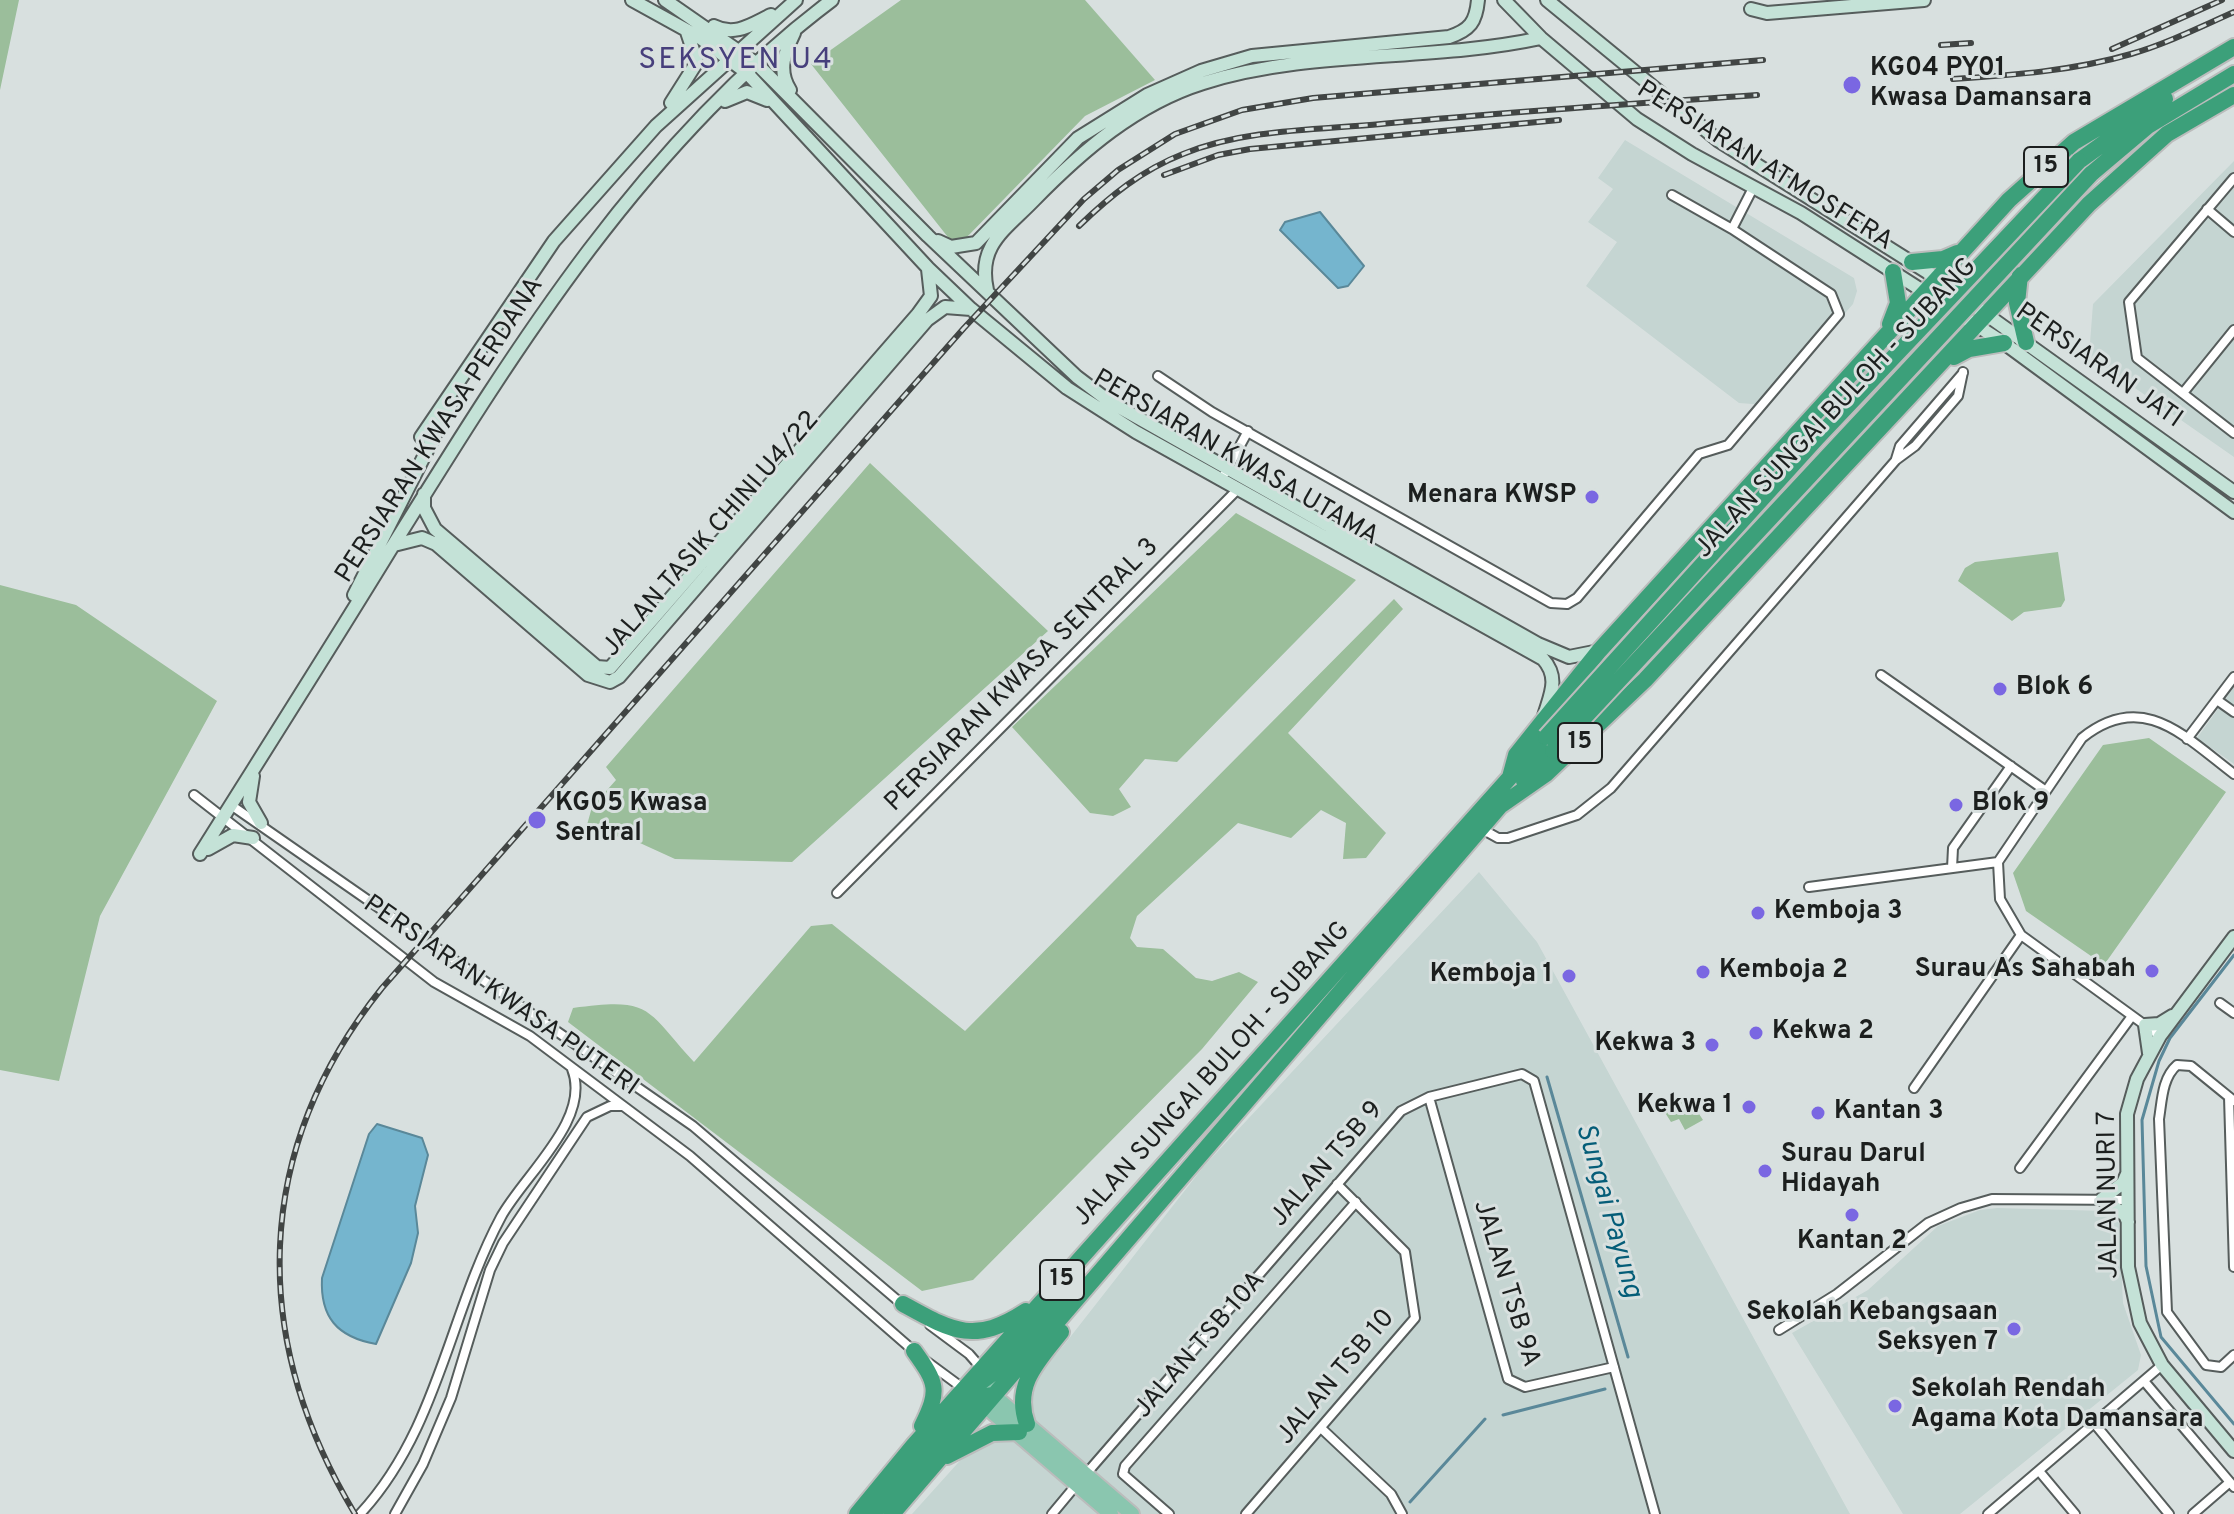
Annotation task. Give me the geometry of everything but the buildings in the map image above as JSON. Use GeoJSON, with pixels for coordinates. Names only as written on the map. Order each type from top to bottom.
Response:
{"type":"FeatureCollection","features":[{"type":"Feature","properties":{"kind":"highway","name":"JALAN SUNGAI BULOH - SUBANG"},"geometry":{"type":"LineString","coordinates":[[1510,777],[1516,755],[1599,651],[2009,200],[2074,142],[2234,50]]}},
{"type":"Feature","properties":{"kind":"highway","name":"JALAN SUNGAI BULOH - SUBANG"},"geometry":{"type":"LineString","coordinates":[[857,1514],[913,1446],[979,1397],[1124,1244],[1500,806],[1549,744],[1817,438],[2079,161],[2234,50]]}},
{"type":"Feature","properties":{"kind":"highway","name":"JALAN SUNGAI BULOH - SUBANG"},"geometry":{"type":"LineString","coordinates":[[984,1374],[1050,1293],[1510,777],[1549,744],[2050,214],[2148,126],[2234,74]]}},
{"type":"Feature","properties":{"kind":"highway","name":"JALAN SUNGAI BULOH - SUBANG"},"geometry":{"type":"LineString","coordinates":[[1500,806],[1546,774],[1645,680],[1945,362],[2020,275],[2089,204],[2167,134],[2234,95]]}},
{"type":"Feature","properties":{"kind":"highway"},"geometry":{"type":"LineString","coordinates":[[1912,262],[1943,259],[1966,245],[1973,263],[1983,273],[1999,278],[2020,275],[2017,303],[2026,342]]}},
{"type":"Feature","properties":{"kind":"highway"},"geometry":{"type":"LineString","coordinates":[[1882,340],[1898,303],[1893,272]]}},
{"type":"Feature","properties":{"kind":"highway"},"geometry":{"type":"LineString","coordinates":[[1899,321],[1917,322],[1927,327],[1934,336],[1937,346],[1931,377]]}},
{"type":"Feature","properties":{"kind":"highway","name":"JALAN SUNGAI BULOH - SUBANG"},"geometry":{"type":"LineString","coordinates":[[1945,362],[1969,349],[2004,343]]}},
{"type":"Feature","properties":{"kind":"highway"},"geometry":{"type":"LineString","coordinates":[[873,1514],[979,1397],[984,1374],[1001,1367],[1286,1048],[1299,1042]]}},
{"type":"Feature","properties":{"kind":"highway"},"geometry":{"type":"LineString","coordinates":[[935,1464],[977,1438],[1023,1428],[1022,1390],[1030,1373],[1120,1259],[1124,1244]]}},
{"type":"Feature","properties":{"kind":"highway"},"geometry":{"type":"LineString","coordinates":[[903,1304],[952,1330],[966,1333],[1008,1322],[1050,1293]]}},
{"type":"Feature","properties":{"kind":"highway"},"geometry":{"type":"LineString","coordinates":[[913,1446],[934,1403],[935,1391],[932,1376],[914,1351]]}},
{"type":"Feature","properties":{"kind":"highway","name":"JALAN SUNGAI BULOH - SUBANG"},"geometry":{"type":"LineString","coordinates":[[892,1514],[935,1464],[979,1397]]}},
{"type":"Feature","properties":{"kind":"main road"},"geometry":{"type":"LineString","coordinates":[[984,1374],[979,1397],[1023,1428],[1082,1479],[1132,1514]]}},
{"type":"Feature","properties":{"kind":"main road"},"geometry":{"type":"LineString","coordinates":[[1082,1479],[1111,1514]]}},
{"type":"Feature","properties":{"kind":"street","name":"PERSIARAN KWASA UTAMA"},"geometry":{"type":"LineString","coordinates":[[632,0],[734,54]]}},
{"type":"Feature","properties":{"kind":"street","name":"PERSIARAN KWASA PERDANA"},"geometry":{"type":"LineString","coordinates":[[421,437],[554,241],[656,126],[796,0]]}},
{"type":"Feature","properties":{"kind":"street","name":"PERSIARAN KWASA PERDANA"},"geometry":{"type":"LineString","coordinates":[[253,838],[233,835],[219,840],[200,854],[394,545],[424,491],[558,290],[674,145],[797,26],[832,0]]}},
{"type":"Feature","properties":{"kind":"street"},"geometry":{"type":"LineString","coordinates":[[928,236],[951,247],[976,243],[1078,138],[1147,95],[1201,71],[1252,56],[1449,37],[1470,27],[1478,0]]}},
{"type":"Feature","properties":{"kind":"street","name":"PERSIARAN ATMOSFERA"},"geometry":{"type":"LineString","coordinates":[[1504,0],[1541,38],[1637,119],[1893,272],[1930,286],[1981,320]]}},
{"type":"Feature","properties":{"kind":"street","name":"PERSIARAN ATMOSFERA"},"geometry":{"type":"LineString","coordinates":[[1547,0],[1719,141],[1912,262],[1930,286]]}},
{"type":"Feature","properties":{"kind":"street"},"geometry":{"type":"LineString","coordinates":[[1752,3],[1767,13],[1924,0]]}},
{"type":"Feature","properties":{"kind":"street","name":"PERSIARAN KWASA UTAMA"},"geometry":{"type":"LineString","coordinates":[[667,1],[799,104],[928,236],[1077,377],[1110,402],[1229,466],[1538,644],[1569,657],[1599,651]]}},
{"type":"Feature","properties":{"kind":"street"},"geometry":{"type":"LineString","coordinates":[[667,1],[722,31],[731,32],[784,8]]}},
{"type":"Feature","properties":{"kind":"street"},"geometry":{"type":"LineString","coordinates":[[797,26],[787,49],[782,74],[799,104]]}},
{"type":"Feature","properties":{"kind":"street"},"geometry":{"type":"LineString","coordinates":[[656,126],[697,62],[685,29]]}},
{"type":"Feature","properties":{"kind":"street"},"geometry":{"type":"LineString","coordinates":[[987,290],[983,263],[994,240],[1069,164],[1108,132],[1150,105],[1201,83],[1255,69],[1541,38]]}},
{"type":"Feature","properties":{"kind":"street","name":"PERSIARAN KWASA UTAMA"},"geometry":{"type":"LineString","coordinates":[[752,69],[785,114],[928,268],[971,309],[1067,388],[1136,432],[1543,659],[1550,668],[1554,684],[1543,720]]}},
{"type":"Feature","properties":{"kind":"street"},"geometry":{"type":"LineString","coordinates":[[709,110],[739,93],[747,92],[760,94],[785,114]]}},
{"type":"Feature","properties":{"kind":"street"},"geometry":{"type":"LineString","coordinates":[[2234,178],[2129,302],[2137,358],[2234,433]]}},
{"type":"Feature","properties":{"kind":"street"},"geometry":{"type":"LineString","coordinates":[[1732,229],[1753,188]]}},
{"type":"Feature","properties":{"kind":"street"},"geometry":{"type":"LineString","coordinates":[[1158,376],[1248,431],[1551,603],[1567,604],[1577,598],[1699,454],[1728,445],[1839,314],[1831,294],[1732,229],[1672,195]]}},
{"type":"Feature","properties":{"kind":"street"},"geometry":{"type":"LineString","coordinates":[[2207,209],[2234,232]]}},
{"type":"Feature","properties":{"kind":"street","name":"JALAN TASIK CHINI U4/22"},"geometry":{"type":"LineString","coordinates":[[424,491],[424,508],[435,529],[597,667],[610,668],[918,314],[931,296],[928,268]]}},
{"type":"Feature","properties":{"kind":"street","name":"JALAN TASIK CHINI U4/22"},"geometry":{"type":"LineString","coordinates":[[394,545],[422,538],[436,544],[588,675],[610,682],[627,668],[927,320],[945,307],[971,309]]}},
{"type":"Feature","properties":{"kind":"street","name":"PERSIARAN JATI"},"geometry":{"type":"LineString","coordinates":[[1981,320],[2026,342],[2232,490]]}},
{"type":"Feature","properties":{"kind":"street","name":"PERSIARAN JATI"},"geometry":{"type":"LineString","coordinates":[[1981,320],[2004,343],[2234,512]]}},
{"type":"Feature","properties":{"kind":"street"},"geometry":{"type":"LineString","coordinates":[[2183,393],[2234,330]]}},
{"type":"Feature","properties":{"kind":"street"},"geometry":{"type":"LineString","coordinates":[[1480,828],[1498,838],[1508,838],[1577,815],[1611,788],[1896,460],[1915,446],[1958,396],[1963,372],[1900,446],[1896,460]]}},
{"type":"Feature","properties":{"kind":"street"},"geometry":{"type":"LineString","coordinates":[[332,641],[464,374]]}},
{"type":"Feature","properties":{"kind":"street"},"geometry":{"type":"LineString","coordinates":[[1222,478],[1248,431]]}},
{"type":"Feature","properties":{"kind":"street","name":"PERSIARAN KWASA SENTRAL 3"},"geometry":{"type":"LineString","coordinates":[[837,893],[1239,488]]}},
{"type":"Feature","properties":{"kind":"street"},"geometry":{"type":"LineString","coordinates":[[610,668],[610,682]]}},
{"type":"Feature","properties":{"kind":"street"},"geometry":{"type":"LineString","coordinates":[[1881,675],[2046,791]]}},
{"type":"Feature","properties":{"kind":"street"},"geometry":{"type":"LineString","coordinates":[[2187,739],[2234,677]]}},
{"type":"Feature","properties":{"kind":"street"},"geometry":{"type":"LineString","coordinates":[[2217,700],[2234,712]]}},
{"type":"Feature","properties":{"kind":"street"},"geometry":{"type":"LineString","coordinates":[[2160,1036],[2021,935],[2000,899],[1998,862],[2082,738],[2096,727],[2140,716],[2163,721],[2234,774]]}},
{"type":"Feature","properties":{"kind":"street"},"geometry":{"type":"LineString","coordinates":[[261,823],[249,802],[249,786],[264,752]]}},
{"type":"Feature","properties":{"kind":"street"},"geometry":{"type":"LineString","coordinates":[[1952,868],[1953,848],[2011,766]]}},
{"type":"Feature","properties":{"kind":"street","name":"PERSIARAN KWASA PUTERI"},"geometry":{"type":"LineString","coordinates":[[194,795],[434,982],[530,1036],[702,1166],[914,1351],[979,1397]]}},
{"type":"Feature","properties":{"kind":"street","name":"PERSIARAN KWASA PUTERI"},"geometry":{"type":"LineString","coordinates":[[231,805],[693,1126],[903,1304],[969,1354],[984,1374]]}},
{"type":"Feature","properties":{"kind":"street"},"geometry":{"type":"LineString","coordinates":[[1809,887],[1998,862]]}},
{"type":"Feature","properties":{"kind":"street"},"geometry":{"type":"LineString","coordinates":[[1914,1088],[2021,935]]}},
{"type":"Feature","properties":{"kind":"street","name":"JALAN NURI 7"},"geometry":{"type":"LineString","coordinates":[[2234,937],[2160,1036],[2137,1079],[2127,1114],[2128,1267],[2137,1311],[2162,1365],[2234,1451]]}},
{"type":"Feature","properties":{"kind":"street"},"geometry":{"type":"LineString","coordinates":[[2220,1003],[2234,1013]]}},
{"type":"Feature","properties":{"kind":"street"},"geometry":{"type":"LineString","coordinates":[[2145,1025],[2159,1024],[2174,1015]]}},
{"type":"Feature","properties":{"kind":"street"},"geometry":{"type":"LineString","coordinates":[[2020,1168],[2132,1016]]}},
{"type":"Feature","properties":{"kind":"street"},"geometry":{"type":"LineString","coordinates":[[2145,1025],[2149,1056]]}},
{"type":"Feature","properties":{"kind":"street"},"geometry":{"type":"LineString","coordinates":[[2234,1267],[2232,1099],[2191,1066],[2177,1065],[2169,1074],[2159,1119],[2167,1312],[2206,1365],[2216,1368],[2226,1365],[2234,1355]]}},
{"type":"Feature","properties":{"kind":"street"},"geometry":{"type":"LineString","coordinates":[[360,1514],[399,1463],[424,1414],[478,1264],[496,1226],[568,1121],[578,1084],[571,1066]]}},
{"type":"Feature","properties":{"kind":"street","name":"JALAN TSB 9"},"geometry":{"type":"LineString","coordinates":[[1052,1514],[1401,1111],[1429,1097],[1522,1074],[1534,1081],[1655,1514]]}},
{"type":"Feature","properties":{"kind":"street","name":"JALAN TSB 9A"},"geometry":{"type":"LineString","coordinates":[[1429,1097],[1508,1379],[1525,1387],[1614,1367]]}},
{"type":"Feature","properties":{"kind":"street"},"geometry":{"type":"LineString","coordinates":[[395,1514],[423,1464],[451,1398],[490,1270],[503,1243],[587,1117],[610,1106],[623,1106]]}},
{"type":"Feature","properties":{"kind":"street"},"geometry":{"type":"LineString","coordinates":[[2102,1199],[2123,1183],[2127,1174]]}},
{"type":"Feature","properties":{"kind":"street","name":"JALAN TSB 10"},"geometry":{"type":"LineString","coordinates":[[1246,1514],[1415,1318],[1405,1252],[1337,1184]]}},
{"type":"Feature","properties":{"kind":"street"},"geometry":{"type":"LineString","coordinates":[[1779,1330],[1837,1294],[1928,1223],[1961,1208],[1992,1199],[2128,1200]]}},
{"type":"Feature","properties":{"kind":"street"},"geometry":{"type":"LineString","coordinates":[[2102,1199],[2125,1215],[2128,1222]]}},
{"type":"Feature","properties":{"kind":"street","name":"JALAN TSB 10A"},"geometry":{"type":"LineString","coordinates":[[1169,1514],[1123,1474],[1125,1466],[1356,1202]]}},
{"type":"Feature","properties":{"kind":"street"},"geometry":{"type":"LineString","coordinates":[[1988,1514],[2162,1365]]}},
{"type":"Feature","properties":{"kind":"street"},"geometry":{"type":"LineString","coordinates":[[2144,1381],[2232,1485],[2193,1514]]}},
{"type":"Feature","properties":{"kind":"street"},"geometry":{"type":"LineString","coordinates":[[2094,1423],[2169,1514]]}},
{"type":"Feature","properties":{"kind":"street"},"geometry":{"type":"LineString","coordinates":[[1322,1429],[1391,1494],[1402,1514]]}},
{"type":"Feature","properties":{"kind":"street"},"geometry":{"type":"LineString","coordinates":[[2039,1471],[2075,1514]]}},
{"type":"Feature","properties":{"kind":"shaded area"},"geometry":{"type":"Polygon","coordinates":[[[1625,140],[1854,278],[1857,291],[1853,304],[1766,405],[1739,403],[1586,286],[1617,242],[1588,222],[1613,189],[1598,178],[1625,140]]]}},
{"type":"Feature","properties":{"kind":"shaded area"},"geometry":{"type":"Polygon","coordinates":[[[2234,161],[2234,457],[2089,356],[2093,304],[2234,161]]]}},
{"type":"Feature","properties":{"kind":"shaded area"},"geometry":{"type":"Polygon","coordinates":[[[2234,687],[2234,764],[2197,738],[2234,687]]]}},
{"type":"Feature","properties":{"kind":"shaded area"},"geometry":{"type":"Polygon","coordinates":[[[1479,872],[1537,942],[1850,1514],[912,1514],[1064,1345],[1204,1166],[1479,872]]]}},
{"type":"Feature","properties":{"kind":"shaded area","name":"Sekolah Kebangsaan Seksyen 7"},"geometry":{"type":"Polygon","coordinates":[[[1980,1210],[2105,1211],[2119,1223],[2123,1303],[2141,1355],[2138,1370],[1960,1514],[1903,1514],[1792,1333],[1868,1290],[1938,1226],[1980,1210]]]}},
{"type":"Feature","properties":{"kind":"green space"},"geometry":{"type":"Polygon","coordinates":[[[0,0],[19,0],[0,90],[0,0]]]}},
{"type":"Feature","properties":{"kind":"green space"},"geometry":{"type":"Polygon","coordinates":[[[901,0],[1085,0],[1155,80],[1085,116],[966,238],[951,241],[811,64],[901,0]]]}},
{"type":"Feature","properties":{"kind":"green space"},"geometry":{"type":"Polygon","coordinates":[[[870,463],[1048,631],[792,862],[675,859],[629,838],[585,832],[592,807],[616,780],[606,767],[870,463]]]}},
{"type":"Feature","properties":{"kind":"green space"},"geometry":{"type":"Polygon","coordinates":[[[1236,513],[1356,580],[1177,762],[1145,759],[1119,789],[1131,807],[1113,816],[1090,813],[1012,727],[1236,513]]]}},
{"type":"Feature","properties":{"kind":"green space"},"geometry":{"type":"Polygon","coordinates":[[[2058,552],[2065,600],[2061,607],[2024,612],[2012,621],[1958,581],[1965,568],[1975,562],[2058,552]]]}},
{"type":"Feature","properties":{"kind":"green space"},"geometry":{"type":"Polygon","coordinates":[[[0,585],[76,605],[217,701],[100,916],[59,1081],[0,1070],[0,585]]]}},
{"type":"Feature","properties":{"kind":"green space"},"geometry":{"type":"Polygon","coordinates":[[[1394,599],[1403,609],[1288,733],[1386,833],[1366,858],[1343,859],[1346,823],[1321,810],[1291,838],[1238,823],[1137,916],[1130,938],[1137,947],[1163,949],[1196,978],[1212,981],[1239,972],[1258,982],[1202,1049],[973,1280],[922,1291],[568,1022],[573,1008],[619,1004],[634,1006],[655,1019],[694,1062],[811,926],[832,924],[965,1031],[1394,599]]]}},
{"type":"Feature","properties":{"kind":"green space"},"geometry":{"type":"Polygon","coordinates":[[[2149,738],[2226,792],[2104,965],[2026,911],[2013,873],[2103,745],[2149,738]]]}},
{"type":"Feature","properties":{"kind":"green space"},"geometry":{"type":"Polygon","coordinates":[[[1688,1097],[1703,1120],[1685,1130],[1679,1119],[1671,1122],[1664,1111],[1688,1097]]]}},
{"type":"Feature","properties":{"kind":"water"},"geometry":{"type":"Polygon","coordinates":[[[1320,212],[1364,266],[1348,286],[1338,288],[1280,230],[1285,222],[1320,212]]]}},
{"type":"Feature","properties":{"kind":"water"},"geometry":{"type":"Polygon","coordinates":[[[377,1124],[422,1138],[428,1155],[415,1206],[418,1233],[411,1263],[376,1344],[351,1336],[334,1323],[324,1304],[322,1278],[369,1134],[377,1124]]]}},
{"type":"Feature","properties":{"kind":"waterway"},"geometry":{"type":"LineString","coordinates":[[2234,955],[2170,1038],[2159,1061],[2142,1120],[2146,1266],[2161,1337],[2234,1424]]}},
{"type":"Feature","properties":{"kind":"waterway","name":"Sungai Payung"},"geometry":{"type":"LineString","coordinates":[[1547,1077],[1628,1357]]}},
{"type":"Feature","properties":{"kind":"waterway","name":"Sungai Payung"},"geometry":{"type":"LineString","coordinates":[[1503,1415],[1605,1389]]}},
{"type":"Feature","properties":{"kind":"waterway","name":"Sungai Payung"},"geometry":{"type":"LineString","coordinates":[[1410,1502],[1485,1419]]}},
{"type":"Feature","properties":{"kind":"railway"},"geometry":{"type":"LineString","coordinates":[[2112,49],[2222,0]]}},
{"type":"Feature","properties":{"kind":"railway"},"geometry":{"type":"LineString","coordinates":[[1953,79],[2043,71],[2109,60],[2157,45],[2234,12]]}},
{"type":"Feature","properties":{"kind":"railway"},"geometry":{"type":"LineString","coordinates":[[1941,45],[1971,43]]}},
{"type":"Feature","properties":{"kind":"railway"},"geometry":{"type":"LineString","coordinates":[[355,1514],[320,1448],[296,1380],[283,1313],[280,1246],[288,1179],[308,1114],[339,1050],[382,988],[964,328],[1084,199],[1118,170],[1175,134],[1242,110],[1313,98],[1763,60]]}},
{"type":"Feature","properties":{"kind":"railway"},"geometry":{"type":"LineString","coordinates":[[1079,226],[1115,194],[1154,168],[1207,146],[1255,135],[1757,95]]}},
{"type":"Feature","properties":{"kind":"railway"},"geometry":{"type":"LineString","coordinates":[[1164,175],[1218,155],[1250,149],[1559,120]]}},
{"type":"Feature","properties":{"kind":"place","name":"KG04 PY01 Kwasa Damansara"},"geometry":{"type":"Point","coordinates":[1852,85]}},
{"type":"Feature","properties":{"kind":"place","name":"Menara KWSP"},"geometry":{"type":"Point","coordinates":[1592,497]}},
{"type":"Feature","properties":{"kind":"place","name":"Blok 6"},"geometry":{"type":"Point","coordinates":[2000,689]}},
{"type":"Feature","properties":{"kind":"place","name":"Blok 9"},"geometry":{"type":"Point","coordinates":[1956,805]}},
{"type":"Feature","properties":{"kind":"place","name":"KG05 Kwasa Sentral"},"geometry":{"type":"Point","coordinates":[537,820]}},
{"type":"Feature","properties":{"kind":"place","name":"Kemboja 3"},"geometry":{"type":"Point","coordinates":[1758,913]}},
{"type":"Feature","properties":{"kind":"place","name":"Surau As Sahabah"},"geometry":{"type":"Point","coordinates":[2152,971]}},
{"type":"Feature","properties":{"kind":"place","name":"Kemboja 2"},"geometry":{"type":"Point","coordinates":[1703,972]}},
{"type":"Feature","properties":{"kind":"place","name":"Kemboja 1"},"geometry":{"type":"Point","coordinates":[1569,976]}},
{"type":"Feature","properties":{"kind":"place","name":"Kekwa 2"},"geometry":{"type":"Point","coordinates":[1756,1033]}},
{"type":"Feature","properties":{"kind":"place","name":"Kekwa 3"},"geometry":{"type":"Point","coordinates":[1712,1045]}},
{"type":"Feature","properties":{"kind":"place","name":"Kekwa 1"},"geometry":{"type":"Point","coordinates":[1749,1107]}},
{"type":"Feature","properties":{"kind":"place","name":"Kantan 3"},"geometry":{"type":"Point","coordinates":[1818,1113]}},
{"type":"Feature","properties":{"kind":"place","name":"Surau Darul Hidayah"},"geometry":{"type":"Point","coordinates":[1765,1171]}},
{"type":"Feature","properties":{"kind":"place","name":"Kantan 2"},"geometry":{"type":"Point","coordinates":[1852,1215]}},
{"type":"Feature","properties":{"kind":"place","name":"Sekolah Kebangsaan Seksyen 7"},"geometry":{"type":"Point","coordinates":[2014,1329]}},
{"type":"Feature","properties":{"kind":"place","name":"Sekolah Rendah Agama Kota Damansara"},"geometry":{"type":"Point","coordinates":[1895,1406]}},
{"type":"Feature","properties":{"kind":"district","name":"SEKSYEN U4"},"geometry":{"type":"Point","coordinates":[736,62]}}]}
